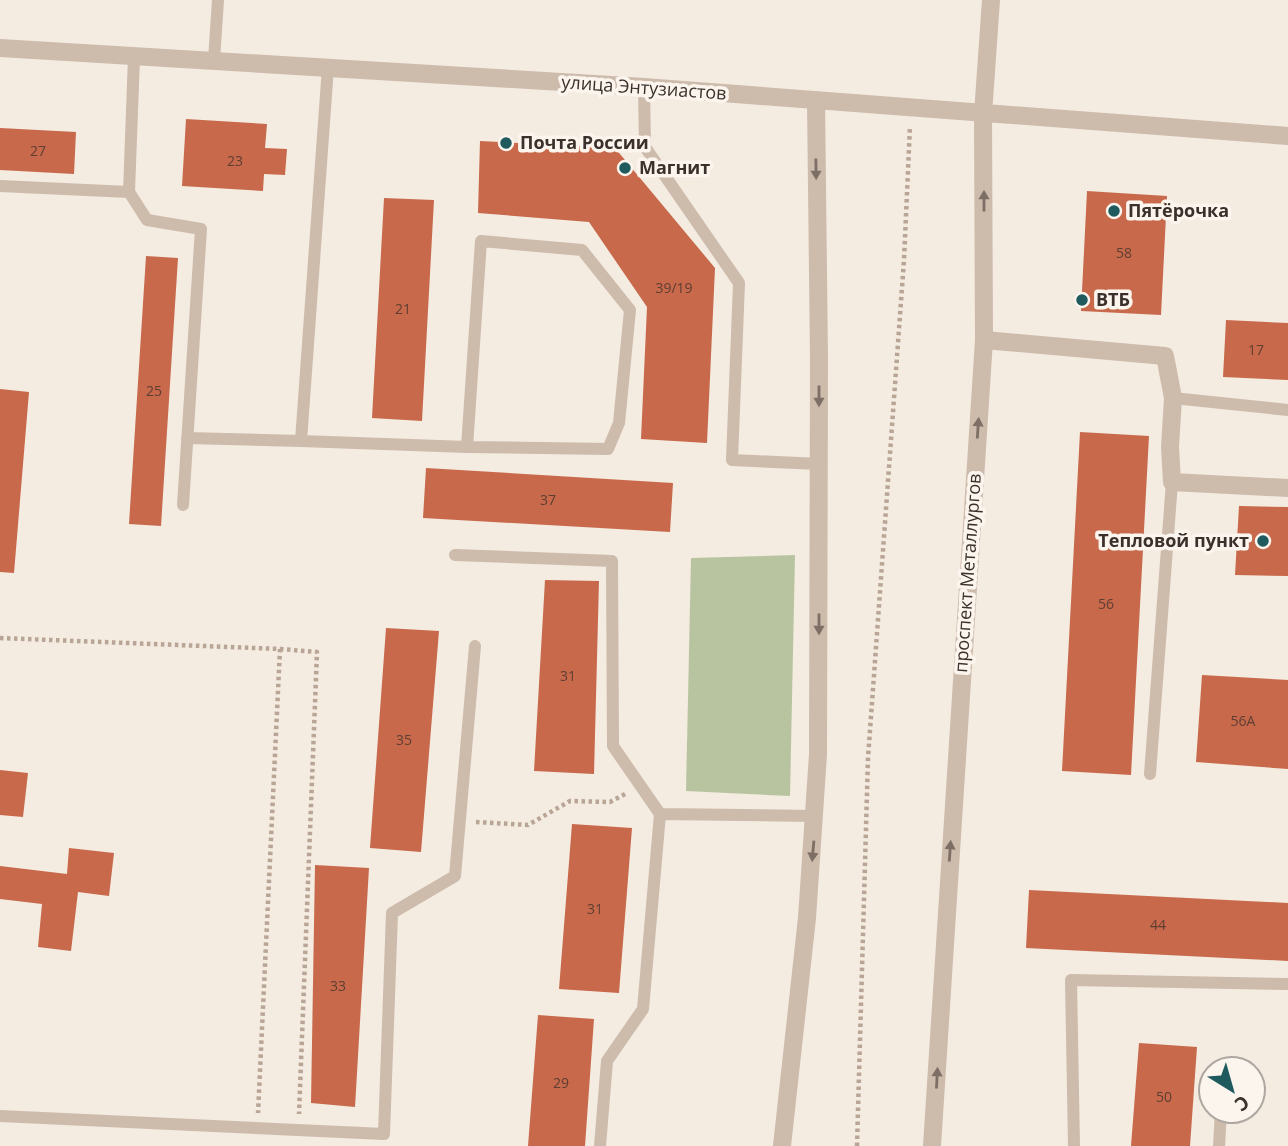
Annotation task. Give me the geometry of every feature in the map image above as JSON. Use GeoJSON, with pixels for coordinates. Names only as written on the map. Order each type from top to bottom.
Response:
{"type":"FeatureCollection","features":[{"type":"Feature","properties":{"kind":"street","name":"проспект Металлургов"},"geometry":{"type":"LineString","coordinates":[[932,1146],[984,340],[983,114],[991,0]]}},
{"type":"Feature","properties":{"kind":"street","name":"улица Энтузиастов"},"geometry":{"type":"LineString","coordinates":[[0,48],[644,87],[1288,136]]}},
{"type":"Feature","properties":{"kind":"street"},"geometry":{"type":"LineString","coordinates":[[782,1146],[807,918],[818,754],[816,100]]}},
{"type":"Feature","properties":{"kind":"street"},"geometry":{"type":"LineString","coordinates":[[984,340],[1165,356],[1173,398],[1170,447],[1172,482],[1288,488]]}},
{"type":"Feature","properties":{"kind":"lane"},"geometry":{"type":"LineString","coordinates":[[214,60],[218,0]]}},
{"type":"Feature","properties":{"kind":"lane"},"geometry":{"type":"LineString","coordinates":[[134,57],[129,192],[148,220],[201,229],[183,505]]}},
{"type":"Feature","properties":{"kind":"lane"},"geometry":{"type":"LineString","coordinates":[[301,441],[328,67]]}},
{"type":"Feature","properties":{"kind":"lane"},"geometry":{"type":"LineString","coordinates":[[644,87],[645,148],[740,283],[732,460],[819,464]]}},
{"type":"Feature","properties":{"kind":"lane"},"geometry":{"type":"LineString","coordinates":[[0,186],[129,192]]}},
{"type":"Feature","properties":{"kind":"lane"},"geometry":{"type":"LineString","coordinates":[[187,438],[467,447],[608,449],[619,423],[630,310],[582,250],[481,241],[467,447]]}},
{"type":"Feature","properties":{"kind":"lane"},"geometry":{"type":"LineString","coordinates":[[1173,398],[1288,410]]}},
{"type":"Feature","properties":{"kind":"lane"},"geometry":{"type":"LineString","coordinates":[[1150,774],[1172,482]]}},
{"type":"Feature","properties":{"kind":"lane"},"geometry":{"type":"LineString","coordinates":[[455,555],[612,561],[612,746],[660,814],[643,1009],[607,1061],[600,1146]]}},
{"type":"Feature","properties":{"kind":"lane"},"geometry":{"type":"LineString","coordinates":[[0,1116],[384,1134],[392,913],[455,876],[475,646]]}},
{"type":"Feature","properties":{"kind":"lane"},"geometry":{"type":"LineString","coordinates":[[660,814],[815,816]]}},
{"type":"Feature","properties":{"kind":"lane"},"geometry":{"type":"LineString","coordinates":[[1074,1146],[1071,979],[1288,984]]}},
{"type":"Feature","properties":{"kind":"lane"},"geometry":{"type":"LineString","coordinates":[[1219,1146],[1220,1125]]}},
{"type":"Feature","properties":{"kind":"path"},"geometry":{"type":"LineString","coordinates":[[857,1146],[867,758],[904,260],[911,109]]}},
{"type":"Feature","properties":{"kind":"path"},"geometry":{"type":"LineString","coordinates":[[0,638],[317,652],[298,1130]]}},
{"type":"Feature","properties":{"kind":"path"},"geometry":{"type":"LineString","coordinates":[[257,1128],[280,649]]}},
{"type":"Feature","properties":{"kind":"path"},"geometry":{"type":"LineString","coordinates":[[460,821],[528,825],[570,801],[610,802],[640,786]]}},
{"type":"Feature","properties":{"kind":"green space"},"geometry":{"type":"Polygon","coordinates":[[[795,555],[790,796],[686,791],[691,558],[795,555]]]}},
{"type":"Feature","properties":{"kind":"building"},"geometry":{"type":"Polygon","coordinates":[[[186,119],[267,124],[265,148],[287,149],[285,175],[264,174],[263,191],[182,186],[186,119]]]}},
{"type":"Feature","properties":{"kind":"building"},"geometry":{"type":"Polygon","coordinates":[[[0,128],[76,132],[74,174],[0,170],[0,128]]]}},
{"type":"Feature","properties":{"kind":"building"},"geometry":{"type":"Polygon","coordinates":[[[480,141],[615,148],[715,268],[707,443],[641,439],[647,307],[589,222],[478,213],[480,141]]]}},
{"type":"Feature","properties":{"kind":"building"},"geometry":{"type":"Polygon","coordinates":[[[1087,191],[1167,196],[1161,315],[1081,311],[1087,191]]]}},
{"type":"Feature","properties":{"kind":"building"},"geometry":{"type":"Polygon","coordinates":[[[384,198],[434,200],[422,421],[372,418],[384,198]]]}},
{"type":"Feature","properties":{"kind":"building"},"geometry":{"type":"Polygon","coordinates":[[[146,256],[178,258],[161,526],[129,524],[146,256]]]}},
{"type":"Feature","properties":{"kind":"building"},"geometry":{"type":"Polygon","coordinates":[[[1226,320],[1288,323],[1288,380],[1223,377],[1226,320]]]}},
{"type":"Feature","properties":{"kind":"building"},"geometry":{"type":"Polygon","coordinates":[[[0,389],[29,392],[14,573],[0,572],[0,389]]]}},
{"type":"Feature","properties":{"kind":"building"},"geometry":{"type":"Polygon","coordinates":[[[1080,432],[1149,436],[1131,775],[1062,771],[1080,432]]]}},
{"type":"Feature","properties":{"kind":"building"},"geometry":{"type":"Polygon","coordinates":[[[426,468],[673,483],[670,532],[423,518],[426,468]]]}},
{"type":"Feature","properties":{"kind":"building","name":"Тепловой пункт"},"geometry":{"type":"Polygon","coordinates":[[[1239,506],[1288,507],[1288,576],[1235,575],[1239,506]]]}},
{"type":"Feature","properties":{"kind":"building"},"geometry":{"type":"Polygon","coordinates":[[[545,580],[599,581],[594,774],[534,771],[545,580]]]}},
{"type":"Feature","properties":{"kind":"building"},"geometry":{"type":"Polygon","coordinates":[[[386,628],[439,631],[421,852],[370,848],[386,628]]]}},
{"type":"Feature","properties":{"kind":"building"},"geometry":{"type":"Polygon","coordinates":[[[1202,675],[1288,680],[1288,769],[1196,762],[1202,675]]]}},
{"type":"Feature","properties":{"kind":"building"},"geometry":{"type":"Polygon","coordinates":[[[0,770],[28,773],[23,817],[0,815],[0,770]]]}},
{"type":"Feature","properties":{"kind":"building"},"geometry":{"type":"Polygon","coordinates":[[[572,824],[632,828],[619,993],[559,989],[572,824]]]}},
{"type":"Feature","properties":{"kind":"building"},"geometry":{"type":"Polygon","coordinates":[[[69,848],[114,853],[109,896],[78,892],[71,951],[38,947],[42,904],[0,899],[0,866],[67,874],[69,848]]]}},
{"type":"Feature","properties":{"kind":"building"},"geometry":{"type":"Polygon","coordinates":[[[315,865],[369,868],[355,1107],[311,1103],[315,865]]]}},
{"type":"Feature","properties":{"kind":"building"},"geometry":{"type":"Polygon","coordinates":[[[1029,890],[1288,903],[1288,961],[1026,948],[1029,890]]]}},
{"type":"Feature","properties":{"kind":"building"},"geometry":{"type":"Polygon","coordinates":[[[538,1015],[594,1019],[585,1146],[528,1146],[538,1015]]]}},
{"type":"Feature","properties":{"kind":"building"},"geometry":{"type":"Polygon","coordinates":[[[1139,1043],[1197,1047],[1190,1146],[1131,1146],[1139,1043]]]}},
{"type":"Feature","properties":{"kind":"place","name":"Почта России"},"geometry":{"type":"Point","coordinates":[506,143]}},
{"type":"Feature","properties":{"kind":"place","name":"Магнит"},"geometry":{"type":"Point","coordinates":[625,168]}},
{"type":"Feature","properties":{"kind":"place","name":"Пятёрочка"},"geometry":{"type":"Point","coordinates":[1114,211]}},
{"type":"Feature","properties":{"kind":"place","name":"ВТБ"},"geometry":{"type":"Point","coordinates":[1082,300]}},
{"type":"Feature","properties":{"kind":"place","name":"Тепловой пункт"},"geometry":{"type":"Point","coordinates":[1263,541]}}]}
